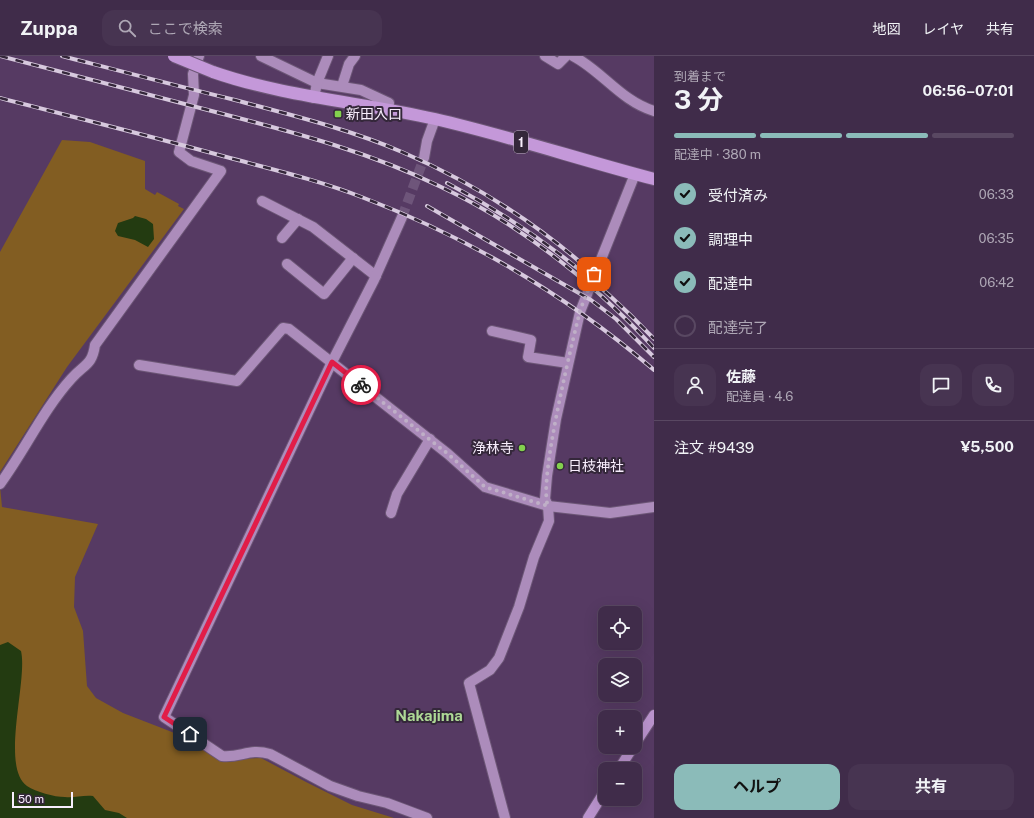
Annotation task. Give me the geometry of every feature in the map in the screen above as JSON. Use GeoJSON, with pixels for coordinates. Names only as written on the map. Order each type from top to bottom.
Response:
{"type":"FeatureCollection","features":[{"type":"Feature","properties":{"kind":"highway","name":"1"},"geometry":{"type":"LineString","coordinates":[[174,56],[240,81],[314,98],[388,108],[435,119],[481,130],[654,179]]}},
{"type":"Feature","properties":{"kind":"main road"},"geometry":{"type":"LineString","coordinates":[[642,733],[654,714]]}},
{"type":"Feature","properties":{"kind":"main road"},"geometry":{"type":"LineString","coordinates":[[588,818],[598,802]]}},
{"type":"Feature","properties":{"kind":"street"},"geometry":{"type":"LineString","coordinates":[[0,484],[46,413],[71,379],[93,359],[95,345],[221,170],[191,161],[179,152],[194,95],[193,74],[199,56]]}},
{"type":"Feature","properties":{"kind":"street"},"geometry":{"type":"LineString","coordinates":[[261,56],[317,83],[342,86],[375,95],[389,103],[388,108]]}},
{"type":"Feature","properties":{"kind":"street"},"geometry":{"type":"LineString","coordinates":[[314,98],[317,83],[328,56]]}},
{"type":"Feature","properties":{"kind":"street"},"geometry":{"type":"LineString","coordinates":[[342,86],[349,64],[355,56]]}},
{"type":"Feature","properties":{"kind":"street"},"geometry":{"type":"LineString","coordinates":[[545,56],[558,64],[566,56]]}},
{"type":"Feature","properties":{"kind":"street"},"geometry":{"type":"LineString","coordinates":[[573,56],[588,63],[624,96],[654,111]]}},
{"type":"Feature","properties":{"kind":"street"},"geometry":{"type":"LineString","coordinates":[[424,158],[426,141],[435,119]]}},
{"type":"Feature","properties":{"kind":"street"},"geometry":{"type":"LineString","coordinates":[[505,818],[469,683],[490,670],[499,658],[519,607],[534,557],[549,520],[548,506],[545,499],[547,476],[556,419],[580,312],[635,174]]}},
{"type":"Feature","properties":{"kind":"street"},"geometry":{"type":"LineString","coordinates":[[262,202],[314,227],[376,276]]}},
{"type":"Feature","properties":{"kind":"street"},"geometry":{"type":"LineString","coordinates":[[402,217],[376,276],[332,362],[164,717],[222,756],[231,757],[251,751],[260,751],[270,754],[330,786],[358,796],[387,803],[427,818]]}},
{"type":"Feature","properties":{"kind":"street"},"geometry":{"type":"LineString","coordinates":[[282,238],[298,219]]}},
{"type":"Feature","properties":{"kind":"street"},"geometry":{"type":"LineString","coordinates":[[287,264],[324,294],[353,258]]}},
{"type":"Feature","properties":{"kind":"street"},"geometry":{"type":"LineString","coordinates":[[139,364],[237,381],[283,328],[289,329],[430,440],[485,487],[548,506],[610,513],[654,508]]}},
{"type":"Feature","properties":{"kind":"street"},"geometry":{"type":"LineString","coordinates":[[492,331],[531,340],[528,357],[568,363]]}},
{"type":"Feature","properties":{"kind":"street"},"geometry":{"type":"LineString","coordinates":[[391,513],[397,494],[430,440]]}},
{"type":"Feature","properties":{"kind":"shaded area"},"geometry":{"type":"Polygon","coordinates":[[[62,140],[90,142],[145,161],[145,189],[155,195],[157,192],[179,204],[178,206],[184,209],[67,367],[0,472],[0,252],[62,140]]]}},
{"type":"Feature","properties":{"kind":"shaded area"},"geometry":{"type":"Polygon","coordinates":[[[135,216],[146,219],[153,224],[154,239],[148,247],[135,240],[118,236],[115,231],[118,223],[135,216]]]}},
{"type":"Feature","properties":{"kind":"shaded area"},"geometry":{"type":"Polygon","coordinates":[[[0,486],[2,507],[98,524],[75,577],[74,607],[83,631],[87,686],[96,698],[123,713],[172,732],[221,759],[261,758],[352,805],[394,818],[0,818],[0,486]]]}},
{"type":"Feature","properties":{"kind":"shaded area"},"geometry":{"type":"Polygon","coordinates":[[[8,642],[21,651],[21,682],[15,743],[19,776],[27,786],[45,794],[68,797],[93,796],[105,810],[119,813],[127,818],[0,818],[0,645],[8,642]]]}},
{"type":"Feature","properties":{"kind":"tunnel"},"geometry":{"type":"LineString","coordinates":[[402,217],[424,158]]}},
{"type":"Feature","properties":{"kind":"railway"},"geometry":{"type":"LineString","coordinates":[[0,56],[281,129],[335,145],[413,174],[469,201],[498,218],[554,256],[606,300],[654,348]]}},
{"type":"Feature","properties":{"kind":"railway"},"geometry":{"type":"LineString","coordinates":[[62,56],[235,100],[341,129],[402,152],[454,177],[503,206],[551,238],[595,275]]}},
{"type":"Feature","properties":{"kind":"railway"},"geometry":{"type":"LineString","coordinates":[[0,98],[298,176],[348,192],[403,214],[442,231],[553,294],[588,318],[654,370]]}},
{"type":"Feature","properties":{"kind":"railway"},"geometry":{"type":"LineString","coordinates":[[447,183],[504,216],[557,252],[607,293],[654,339]]}},
{"type":"Feature","properties":{"kind":"railway"},"geometry":{"type":"LineString","coordinates":[[427,206],[591,300],[616,319],[654,357]]}},
{"type":"Feature","properties":{"kind":"way so far"},"geometry":{"type":"LineString","coordinates":[[361,385],[448,454],[485,487],[548,506],[545,499],[547,476],[556,419],[579,322],[580,312],[594,274]]}},
{"type":"Feature","properties":{"kind":"place","name":"新田入口"},"geometry":{"type":"Point","coordinates":[338,114]}},
{"type":"Feature","properties":{"kind":"place","name":"浄林寺"},"geometry":{"type":"Point","coordinates":[522,448]}},
{"type":"Feature","properties":{"kind":"place","name":"日枝神社"},"geometry":{"type":"Point","coordinates":[560,466]}},
{"type":"Feature","properties":{"kind":"district","name":"Nakajima"},"geometry":{"type":"Point","coordinates":[429,715]}},
{"type":"Feature","properties":{"kind":"route"},"geometry":{"type":"LineString","coordinates":[[190,734],[164,717],[227,587],[332,362],[361,385]]}}]}
